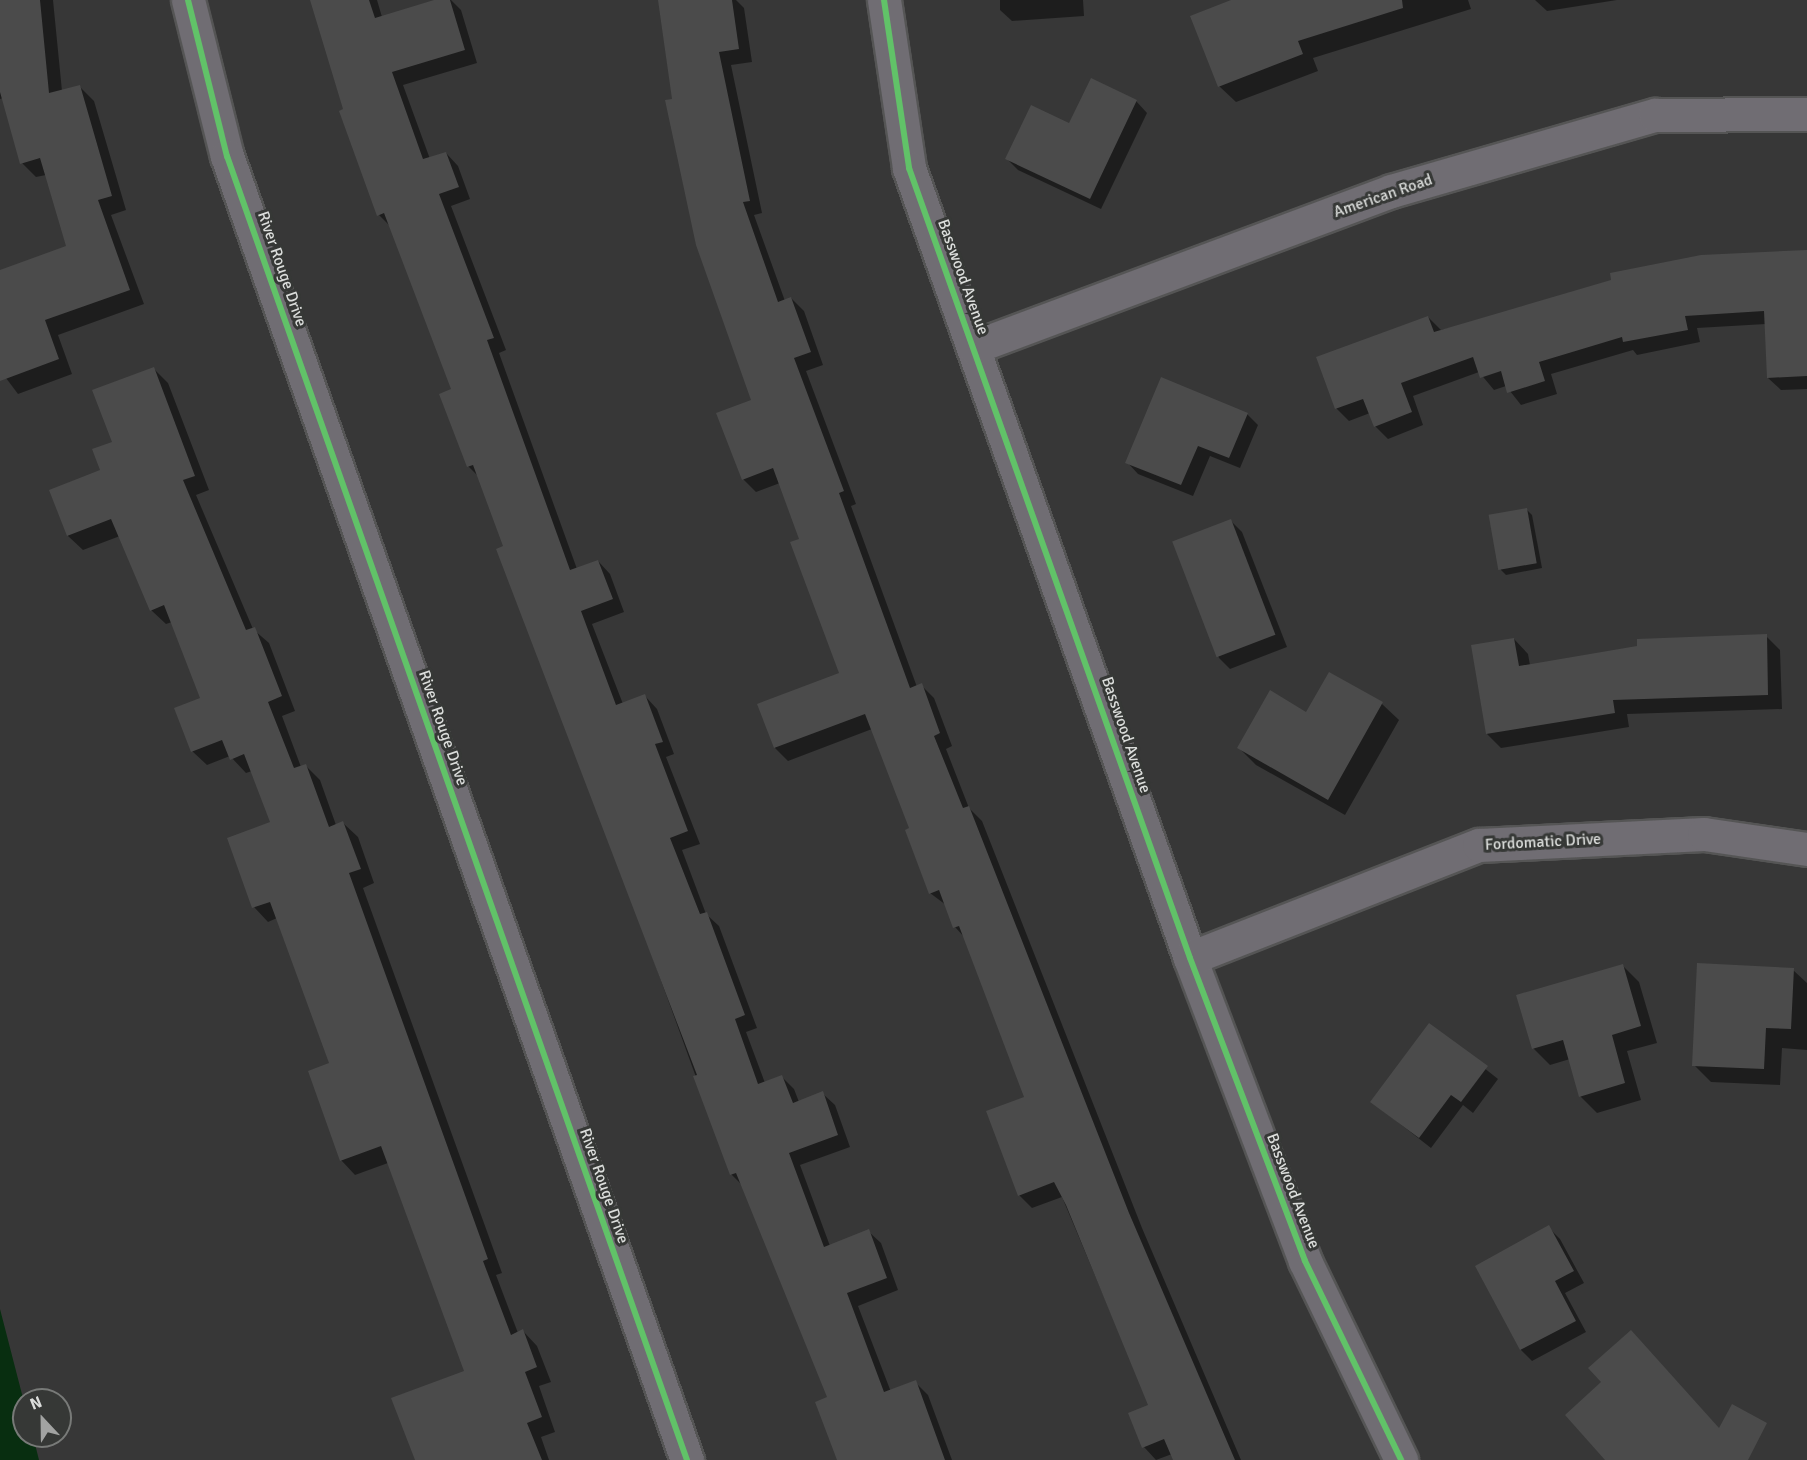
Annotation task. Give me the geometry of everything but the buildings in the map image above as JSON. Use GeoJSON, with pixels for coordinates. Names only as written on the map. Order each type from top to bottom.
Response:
{"type":"FeatureCollection","features":[{"type":"Feature","properties":{"kind":"street","name":"River Rouge Drive"},"geometry":{"type":"LineString","coordinates":[[188,0],[227,156],[687,1460]]}},
{"type":"Feature","properties":{"kind":"street","name":"Basswood Avenue"},"geometry":{"type":"LineString","coordinates":[[884,0],[909,168],[1190,958],[1305,1261],[1401,1460]]}},
{"type":"Feature","properties":{"kind":"street","name":"American Road"},"geometry":{"type":"LineString","coordinates":[[974,347],[1391,191],[1655,116],[1807,114]]}},
{"type":"Feature","properties":{"kind":"street","name":"Fordomatic Drive"},"geometry":{"type":"LineString","coordinates":[[1190,958],[1479,845],[1704,834],[1807,849]]}},
{"type":"Feature","properties":{"kind":"shaded area"},"geometry":{"type":"Polygon","coordinates":[[[0,1309],[20,1388],[12,1388],[12,1448],[36,1448],[39,1460],[0,1460],[0,1309]]]}},
{"type":"Feature","properties":{"kind":"cycle path"},"geometry":{"type":"LineString","coordinates":[[188,0],[227,156],[687,1460]]}},
{"type":"Feature","properties":{"kind":"cycle path"},"geometry":{"type":"LineString","coordinates":[[884,0],[909,168],[1190,958],[1305,1261],[1401,1460]]}}]}
